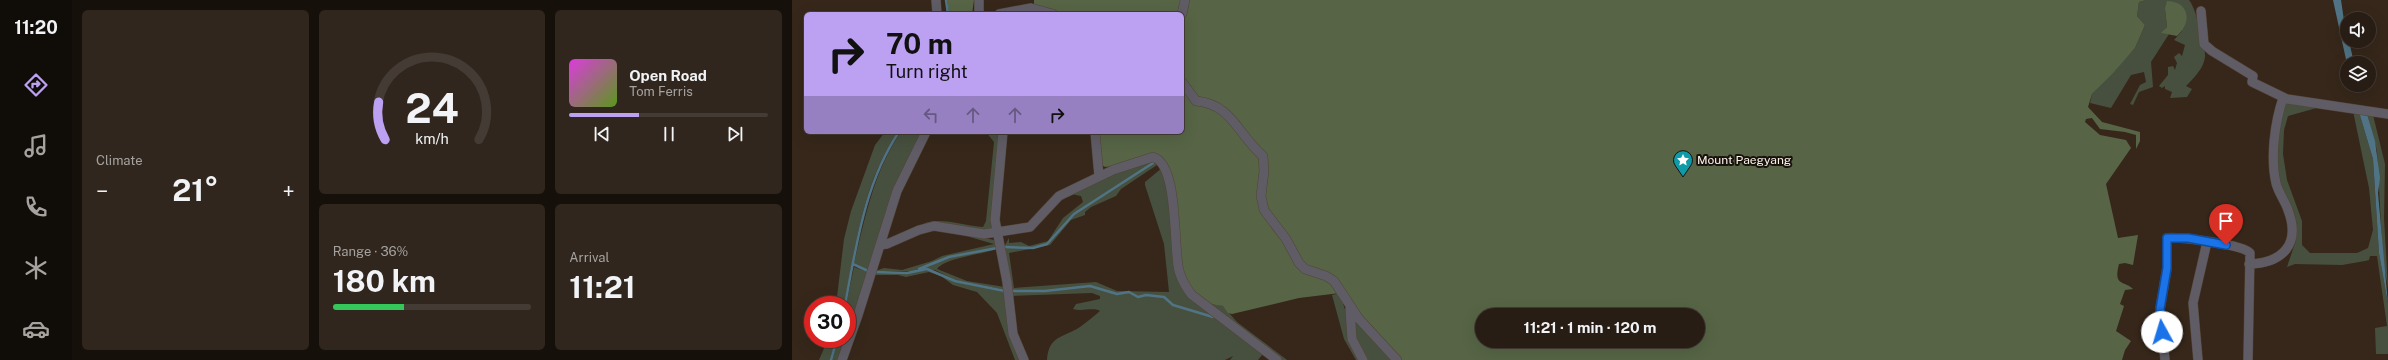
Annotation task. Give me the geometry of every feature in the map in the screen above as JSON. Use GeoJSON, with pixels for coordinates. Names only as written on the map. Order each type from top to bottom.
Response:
{"type":"FeatureCollection","features":[{"type":"Feature","properties":{"kind":"street"},"geometry":{"type":"LineString","coordinates":[[936,0],[937,12]]}},
{"type":"Feature","properties":{"kind":"street"},"geometry":{"type":"LineString","coordinates":[[979,0],[979,12]]}},
{"type":"Feature","properties":{"kind":"street"},"geometry":{"type":"LineString","coordinates":[[1182,12],[1185,0]]}},
{"type":"Feature","properties":{"kind":"street"},"geometry":{"type":"LineString","coordinates":[[1010,12],[1031,8],[1046,12]]}},
{"type":"Feature","properties":{"kind":"street"},"geometry":{"type":"LineString","coordinates":[[2201,11],[2204,44],[2212,51],[2253,76],[2252,82],[2283,98],[2388,114]]}},
{"type":"Feature","properties":{"kind":"street"},"geometry":{"type":"LineString","coordinates":[[1184,85],[1196,101],[1206,102],[1224,110],[1252,147],[1263,156],[1264,171],[1261,196],[1264,210],[1286,239],[1299,263],[1305,269],[1326,276],[1334,281],[1340,289],[1350,309],[1397,360]]}},
{"type":"Feature","properties":{"kind":"street"},"geometry":{"type":"LineString","coordinates":[[2250,264],[2275,260],[2284,254],[2290,245],[2292,236],[2292,224],[2289,212],[2276,183],[2275,170],[2278,112],[2283,98]]}},
{"type":"Feature","properties":{"kind":"street"},"geometry":{"type":"LineString","coordinates":[[842,360],[897,191],[925,134]]}},
{"type":"Feature","properties":{"kind":"street"},"geometry":{"type":"LineString","coordinates":[[1003,134],[996,208],[997,233],[1007,282],[1013,334],[1024,360]]}},
{"type":"Feature","properties":{"kind":"street"},"geometry":{"type":"LineString","coordinates":[[1095,134],[1099,176]]}},
{"type":"Feature","properties":{"kind":"street"},"geometry":{"type":"LineString","coordinates":[[880,245],[887,244],[919,230],[934,226],[984,234],[1030,227],[1059,196],[1099,176],[1147,157],[1157,158],[1164,166],[1170,185],[1179,270],[1186,289],[1192,296],[1276,360]]}},
{"type":"Feature","properties":{"kind":"street"},"geometry":{"type":"LineString","coordinates":[[2165,360],[2160,309],[2167,268],[2167,238],[2188,238],[2247,250],[2250,253],[2248,360]]}},
{"type":"Feature","properties":{"kind":"street"},"geometry":{"type":"LineString","coordinates":[[2198,360],[2193,303],[2207,242]]}},
{"type":"Feature","properties":{"kind":"street"},"geometry":{"type":"LineString","coordinates":[[1350,309],[1352,339],[1363,360]]}},
{"type":"Feature","properties":{"kind":"green space"},"geometry":{"type":"Polygon","coordinates":[[[947,0],[974,0],[972,12],[949,12],[947,0]]]}},
{"type":"Feature","properties":{"kind":"green space"},"geometry":{"type":"Polygon","coordinates":[[[1034,0],[1183,0],[1180,12],[1052,12],[1034,6],[1034,0]]]}},
{"type":"Feature","properties":{"kind":"green space"},"geometry":{"type":"Polygon","coordinates":[[[1187,0],[2146,0],[2139,2],[2137,16],[2145,25],[2135,48],[2092,94],[2088,107],[2102,122],[2140,132],[2140,141],[2136,149],[2136,135],[2100,129],[2092,118],[2086,119],[2085,122],[2100,135],[2126,140],[2131,148],[2106,184],[2118,238],[2138,235],[2133,265],[2125,263],[2119,264],[2117,276],[2120,282],[2130,286],[2133,289],[2125,290],[2120,304],[2124,306],[2116,331],[2131,341],[2125,350],[2122,360],[1400,360],[1380,340],[1342,288],[1306,268],[1263,203],[1266,163],[1238,126],[1197,100],[1184,81],[1184,12],[1187,0]]]}},
{"type":"Feature","properties":{"kind":"green space"},"geometry":{"type":"Polygon","coordinates":[[[2146,0],[2189,0],[2192,4],[2200,28],[2205,57],[2195,77],[2186,86],[2192,89],[2187,97],[2170,98],[2172,92],[2165,89],[2165,86],[2162,88],[2159,86],[2168,75],[2168,67],[2173,66],[2175,70],[2177,63],[2174,57],[2179,53],[2182,56],[2185,45],[2174,40],[2182,31],[2165,9],[2167,27],[2162,33],[2169,34],[2151,62],[2153,87],[2139,92],[2133,105],[2130,104],[2140,85],[2146,82],[2144,72],[2131,75],[2111,108],[2090,103],[2092,94],[2135,48],[2145,25],[2137,16],[2139,2],[2146,0]]]}},
{"type":"Feature","properties":{"kind":"green space"},"geometry":{"type":"Polygon","coordinates":[[[2167,1],[2175,2],[2180,5],[2186,14],[2185,25],[2177,36],[2161,33],[2167,27],[2165,9],[2167,1]]]}},
{"type":"Feature","properties":{"kind":"green space"},"geometry":{"type":"Polygon","coordinates":[[[1184,89],[1189,97],[1216,107],[1261,157],[1259,196],[1298,264],[1325,278],[1340,293],[1299,298],[1232,314],[1228,313],[1223,306],[1205,301],[1195,294],[1184,279],[1163,160],[1105,167],[1102,165],[1097,134],[1184,134],[1184,89]]]}},
{"type":"Feature","properties":{"kind":"green space"},"geometry":{"type":"Polygon","coordinates":[[[2286,102],[2320,107],[2288,116],[2284,130],[2283,154],[2287,180],[2302,221],[2302,245],[2310,253],[2357,253],[2368,248],[2373,230],[2369,188],[2353,111],[2359,112],[2373,159],[2379,253],[2388,304],[2388,354],[2376,354],[2375,328],[2387,326],[2377,256],[2370,256],[2369,260],[2342,265],[2295,264],[2287,267],[2296,240],[2295,225],[2278,182],[2277,153],[2282,111],[2286,102]]]}},
{"type":"Feature","properties":{"kind":"green space"},"geometry":{"type":"Polygon","coordinates":[[[2367,114],[2373,115],[2385,164],[2384,218],[2388,288],[2383,262],[2377,151],[2367,114]]]}},
{"type":"Feature","properties":{"kind":"green space"},"geometry":{"type":"Polygon","coordinates":[[[883,134],[897,134],[886,151],[876,172],[862,215],[846,296],[837,296],[844,239],[851,211],[875,145],[883,134]]]}},
{"type":"Feature","properties":{"kind":"green space"},"geometry":{"type":"Polygon","coordinates":[[[900,134],[921,134],[891,197],[868,270],[854,263],[877,179],[900,134]]]}},
{"type":"Feature","properties":{"kind":"green space"},"geometry":{"type":"Polygon","coordinates":[[[988,134],[1001,134],[994,227],[989,231],[918,227],[932,221],[940,221],[983,227],[986,221],[994,142],[988,134]]]}},
{"type":"Feature","properties":{"kind":"green space"},"geometry":{"type":"Polygon","coordinates":[[[1153,159],[1157,165],[1121,189],[1116,196],[1091,207],[1085,212],[1085,215],[1071,220],[1050,245],[1009,253],[1014,288],[1096,282],[1117,291],[1169,292],[1164,244],[1145,185],[1145,182],[1162,168],[1165,176],[1180,281],[1272,360],[1262,355],[1258,360],[1230,360],[1233,356],[1225,360],[1047,360],[1048,352],[1054,341],[1074,331],[1100,311],[1094,309],[1073,309],[1076,304],[1100,299],[1100,296],[1092,293],[1012,296],[1012,291],[1033,291],[1012,290],[1004,247],[1009,238],[1009,243],[1021,242],[1029,246],[1048,241],[1063,218],[1083,202],[1081,196],[1071,194],[1100,179],[1153,159]]]}},
{"type":"Feature","properties":{"kind":"green space"},"geometry":{"type":"Polygon","coordinates":[[[942,229],[994,240],[999,247],[949,257],[914,271],[875,271],[884,268],[902,270],[932,261],[942,256],[994,244],[942,229]]]}},
{"type":"Feature","properties":{"kind":"green space"},"geometry":{"type":"Polygon","coordinates":[[[999,248],[956,259],[942,265],[937,269],[967,281],[1005,287],[1006,290],[955,280],[935,270],[920,269],[949,258],[999,248]]]}},
{"type":"Feature","properties":{"kind":"green space"},"geometry":{"type":"Polygon","coordinates":[[[854,267],[868,272],[856,311],[856,296],[848,296],[854,267]]]}},
{"type":"Feature","properties":{"kind":"green space"},"geometry":{"type":"Polygon","coordinates":[[[927,270],[955,281],[1006,292],[1009,336],[1020,360],[1015,360],[997,313],[977,292],[953,285],[941,276],[929,272],[906,277],[898,275],[874,275],[875,273],[907,273],[927,270]]]}},
{"type":"Feature","properties":{"kind":"green space"},"geometry":{"type":"Polygon","coordinates":[[[1340,293],[1360,360],[1356,360],[1344,339],[1332,295],[1340,293]]]}},
{"type":"Feature","properties":{"kind":"green space"},"geometry":{"type":"Polygon","coordinates":[[[1206,303],[1223,306],[1237,322],[1287,360],[1281,360],[1206,303]]]}},
{"type":"Feature","properties":{"kind":"green space"},"geometry":{"type":"Polygon","coordinates":[[[1354,319],[1394,360],[1366,360],[1354,338],[1354,319]]]}},
{"type":"Feature","properties":{"kind":"green space"},"geometry":{"type":"Polygon","coordinates":[[[824,348],[833,348],[830,360],[819,360],[824,348]]]}},
{"type":"Feature","properties":{"kind":"green space"},"geometry":{"type":"Polygon","coordinates":[[[835,348],[844,348],[839,360],[832,360],[835,348]]]}},
{"type":"Feature","properties":{"kind":"water"},"geometry":{"type":"Polygon","coordinates":[[[2333,0],[2341,0],[2343,12],[2340,12],[2340,32],[2333,0]]]}},
{"type":"Feature","properties":{"kind":"water"},"geometry":{"type":"Polygon","coordinates":[[[2344,48],[2351,48],[2352,56],[2345,56],[2344,48]]]}},
{"type":"Feature","properties":{"kind":"water"},"geometry":{"type":"Polygon","coordinates":[[[2359,112],[2367,114],[2375,141],[2380,178],[2378,193],[2388,304],[2379,253],[2373,159],[2359,112]]]}},
{"type":"Feature","properties":{"kind":"waterway"},"geometry":{"type":"LineString","coordinates":[[946,0],[948,12]]}},
{"type":"Feature","properties":{"kind":"waterway"},"geometry":{"type":"LineString","coordinates":[[847,296],[858,238],[870,193],[887,151],[898,134]]}},
{"type":"Feature","properties":{"kind":"waterway"},"geometry":{"type":"LineString","coordinates":[[1005,247],[1033,248],[1047,244],[1074,214],[1153,163]]}},
{"type":"Feature","properties":{"kind":"waterway"},"geometry":{"type":"LineString","coordinates":[[919,269],[949,257],[997,248]]}},
{"type":"Feature","properties":{"kind":"waterway"},"geometry":{"type":"LineString","coordinates":[[853,264],[868,271]]}},
{"type":"Feature","properties":{"kind":"waterway"},"geometry":{"type":"LineString","coordinates":[[875,272],[907,273],[927,269],[955,281],[1005,291]]}},
{"type":"Feature","properties":{"kind":"waterway"},"geometry":{"type":"LineString","coordinates":[[1014,291],[1045,291],[1090,286],[1117,294],[1129,292],[1138,297],[1146,295],[1164,297],[1173,305],[1213,317]]}},
{"type":"Feature","properties":{"kind":"waterway"},"geometry":{"type":"LineString","coordinates":[[831,360],[834,348]]}},
{"type":"Feature","properties":{"kind":"place","name":"Mount Paegyang"},"geometry":{"type":"Point","coordinates":[1683,177]}},
{"type":"Feature","properties":{"kind":"route"},"geometry":{"type":"LineString","coordinates":[[2162,332],[2160,309],[2167,268],[2167,238],[2188,238],[2226,245]]}}]}
